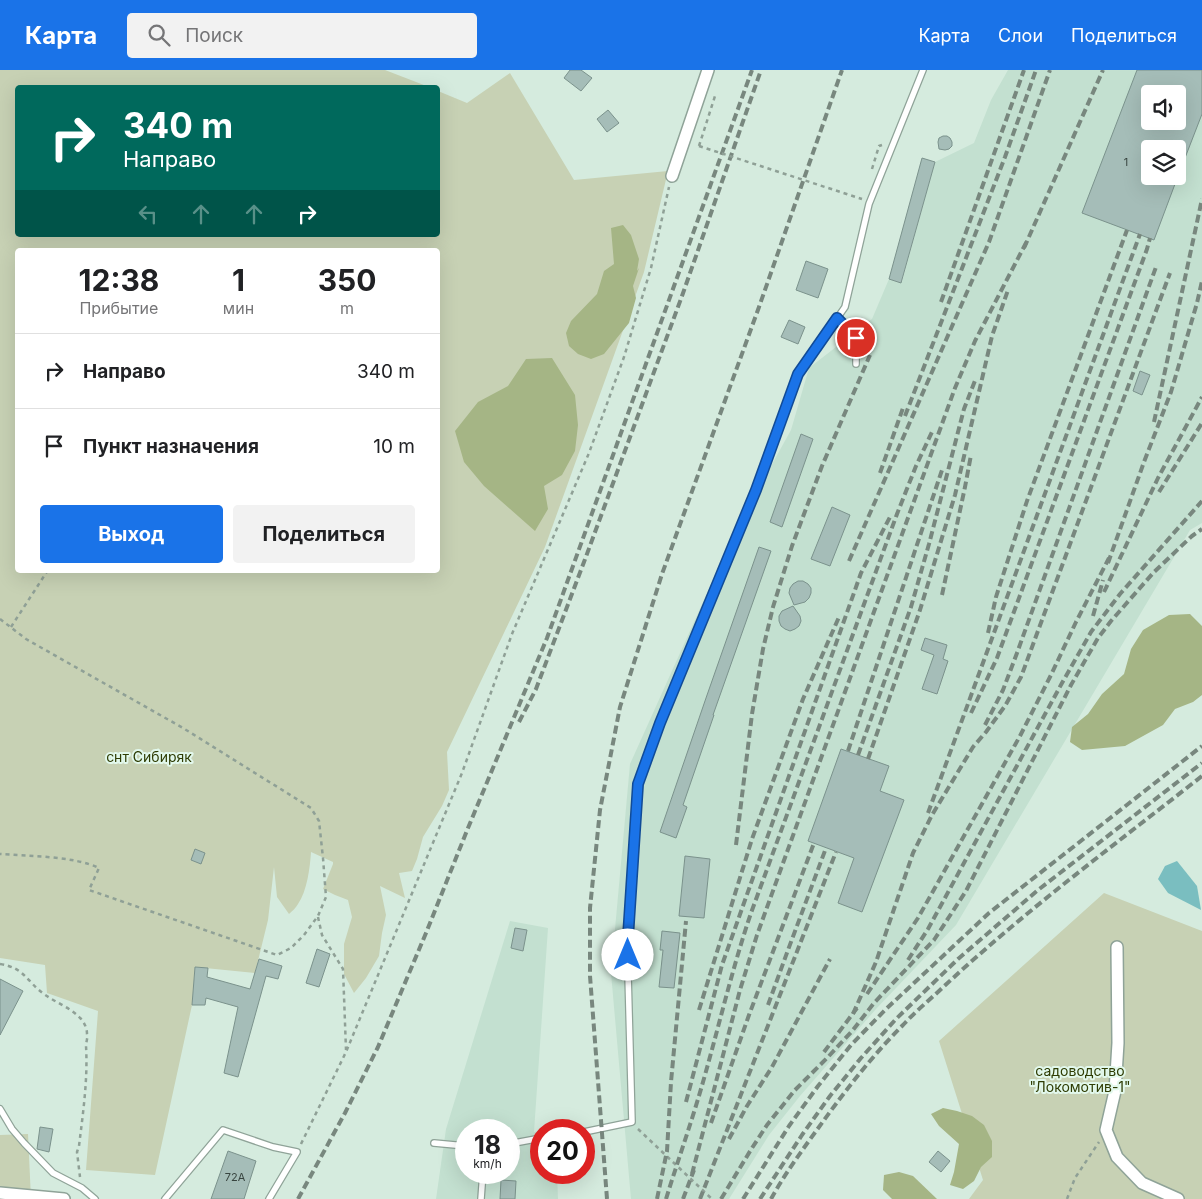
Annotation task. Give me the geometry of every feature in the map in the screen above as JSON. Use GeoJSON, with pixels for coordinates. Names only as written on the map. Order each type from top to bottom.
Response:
{"type":"FeatureCollection","features":[{"type":"Feature","properties":{"kind":"street"},"geometry":{"type":"LineString","coordinates":[[672,176],[708,70]]}},
{"type":"Feature","properties":{"kind":"street"},"geometry":{"type":"LineString","coordinates":[[1117,946],[1118,1043],[1115,1091],[1106,1130],[1117,1157],[1142,1183],[1178,1199]]}},
{"type":"Feature","properties":{"kind":"street"},"geometry":{"type":"LineString","coordinates":[[0,1193],[64,1199]]}},
{"type":"Feature","properties":{"kind":"lane"},"geometry":{"type":"LineString","coordinates":[[595,1130],[632,1122],[628,937],[638,784],[660,723],[756,490],[798,374],[845,306],[869,204],[923,70]]}},
{"type":"Feature","properties":{"kind":"lane"},"geometry":{"type":"LineString","coordinates":[[837,318],[856,338],[856,364]]}},
{"type":"Feature","properties":{"kind":"lane"},"geometry":{"type":"LineString","coordinates":[[0,1109],[12,1129],[53,1172],[82,1188],[95,1199]]}},
{"type":"Feature","properties":{"kind":"lane"},"geometry":{"type":"LineString","coordinates":[[165,1199],[223,1130],[273,1147],[297,1152],[269,1199]]}},
{"type":"Feature","properties":{"kind":"lane"},"geometry":{"type":"LineString","coordinates":[[434,1143],[455,1145]]}},
{"type":"Feature","properties":{"kind":"lane"},"geometry":{"type":"LineString","coordinates":[[481,1199],[482,1184]]}},
{"type":"Feature","properties":{"kind":"path"},"geometry":{"type":"LineString","coordinates":[[715,96],[698,146],[862,199]]}},
{"type":"Feature","properties":{"kind":"path"},"geometry":{"type":"LineString","coordinates":[[297,1152],[346,1052],[462,773],[512,634],[589,453],[624,357],[651,268],[672,176]]}},
{"type":"Feature","properties":{"kind":"path"},"geometry":{"type":"LineString","coordinates":[[11,627],[46,573]]}},
{"type":"Feature","properties":{"kind":"path"},"geometry":{"type":"LineString","coordinates":[[0,619],[26,639],[184,728],[311,808],[319,821],[326,897],[318,916],[304,935],[291,948],[277,955],[89,890],[99,868],[91,864],[0,854]]}},
{"type":"Feature","properties":{"kind":"path"},"geometry":{"type":"LineString","coordinates":[[318,916],[322,935],[344,969],[346,1052]]}},
{"type":"Feature","properties":{"kind":"path"},"geometry":{"type":"LineString","coordinates":[[0,964],[20,971],[42,993],[75,1014],[81,1019],[88,1033],[86,1044],[88,1056],[87,1075],[77,1152],[82,1188]]}},
{"type":"Feature","properties":{"kind":"path"},"geometry":{"type":"LineString","coordinates":[[632,1122],[712,1199]]}},
{"type":"Feature","properties":{"kind":"path"},"geometry":{"type":"LineString","coordinates":[[1067,1199],[1076,1178],[1106,1130]]}},
{"type":"Feature","properties":{"kind":"shaded area"},"geometry":{"type":"Polygon","coordinates":[[[1008,70],[1202,70],[1202,523],[1190,530],[956,925],[876,1009],[800,1096],[769,1135],[729,1199],[631,1199],[611,973],[630,764],[735,531],[791,430],[809,368],[872,319],[889,279],[902,282],[935,162],[974,143],[991,100],[1008,70]]]}},
{"type":"Feature","properties":{"kind":"shaded area"},"geometry":{"type":"Polygon","coordinates":[[[510,921],[548,928],[535,1119],[530,1119],[530,1184],[557,1184],[558,1199],[436,1199],[446,1129],[510,921]]]}},
{"type":"Feature","properties":{"kind":"green space","name":"снт Сибиряк"},"geometry":{"type":"Polygon","coordinates":[[[0,70],[385,70],[424,85],[15,85],[15,237],[440,237],[440,92],[467,103],[510,73],[574,180],[668,171],[644,272],[545,547],[447,752],[449,790],[442,806],[423,837],[412,871],[399,873],[405,898],[380,886],[386,915],[379,956],[366,978],[354,993],[344,974],[344,944],[352,917],[348,900],[323,889],[333,862],[311,852],[304,893],[289,914],[277,897],[274,867],[268,920],[255,973],[195,967],[192,1005],[155,1175],[86,1170],[98,1011],[47,993],[45,965],[0,958],[0,70]]]}},
{"type":"Feature","properties":{"kind":"green space"},"geometry":{"type":"Polygon","coordinates":[[[623,225],[631,235],[639,259],[637,271],[639,268],[633,286],[636,298],[629,323],[604,354],[591,359],[578,354],[569,346],[566,333],[571,321],[597,294],[604,271],[614,264],[611,228],[623,225]]]}},
{"type":"Feature","properties":{"kind":"green space"},"geometry":{"type":"Polygon","coordinates":[[[552,358],[575,395],[578,425],[575,451],[562,475],[544,486],[548,509],[535,531],[484,486],[464,462],[455,431],[478,402],[508,386],[526,359],[552,358]]]}},
{"type":"Feature","properties":{"kind":"green space"},"geometry":{"type":"Polygon","coordinates":[[[1190,614],[1202,626],[1202,695],[1193,702],[1175,709],[1163,725],[1125,746],[1082,750],[1070,742],[1072,727],[1088,714],[1102,694],[1124,674],[1131,649],[1143,630],[1169,615],[1190,614]]]}},
{"type":"Feature","properties":{"kind":"green space","name":"садоводство \"Локомотив-1\""},"geometry":{"type":"Polygon","coordinates":[[[1104,893],[1202,931],[1202,1199],[969,1199],[983,1180],[939,1041],[1104,893]]]}},
{"type":"Feature","properties":{"kind":"green space"},"geometry":{"type":"Polygon","coordinates":[[[943,1108],[972,1116],[984,1125],[992,1141],[992,1157],[981,1167],[974,1181],[963,1189],[950,1185],[959,1144],[939,1126],[931,1114],[943,1108]]]}},
{"type":"Feature","properties":{"kind":"green space"},"geometry":{"type":"Polygon","coordinates":[[[28,1134],[31,1199],[0,1199],[0,1135],[28,1134]]]}},
{"type":"Feature","properties":{"kind":"green space"},"geometry":{"type":"Polygon","coordinates":[[[899,1172],[913,1176],[937,1199],[892,1199],[883,1190],[884,1175],[899,1172]]]}},
{"type":"Feature","properties":{"kind":"water"},"geometry":{"type":"Polygon","coordinates":[[[1177,861],[1197,886],[1201,910],[1168,893],[1158,879],[1165,866],[1177,861]]]}},
{"type":"Feature","properties":{"kind":"building"},"geometry":{"type":"Polygon","coordinates":[[[570,70],[581,70],[592,78],[581,91],[564,78],[570,70]]]}},
{"type":"Feature","properties":{"kind":"building"},"geometry":{"type":"Polygon","coordinates":[[[1137,70],[1202,70],[1202,114],[1186,156],[1186,140],[1141,140],[1141,185],[1175,185],[1154,240],[1082,213],[1137,70]]]}},
{"type":"Feature","properties":{"kind":"building"},"geometry":{"type":"Polygon","coordinates":[[[608,110],[619,123],[607,132],[597,119],[608,110]]]}},
{"type":"Feature","properties":{"kind":"building"},"geometry":{"type":"Polygon","coordinates":[[[943,136],[950,138],[952,142],[952,146],[949,149],[939,149],[939,138],[943,136]]]}},
{"type":"Feature","properties":{"kind":"building"},"geometry":{"type":"Polygon","coordinates":[[[922,158],[935,162],[901,283],[889,279],[922,158]]]}},
{"type":"Feature","properties":{"kind":"building"},"geometry":{"type":"Polygon","coordinates":[[[806,261],[828,269],[818,298],[796,290],[806,261]]]}},
{"type":"Feature","properties":{"kind":"building"},"geometry":{"type":"Polygon","coordinates":[[[789,320],[805,327],[798,344],[781,337],[789,320]]]}},
{"type":"Feature","properties":{"kind":"building"},"geometry":{"type":"Polygon","coordinates":[[[1140,371],[1150,375],[1142,395],[1133,391],[1140,371]]]}},
{"type":"Feature","properties":{"kind":"building"},"geometry":{"type":"Polygon","coordinates":[[[801,434],[813,439],[782,527],[770,522],[801,434]]]}},
{"type":"Feature","properties":{"kind":"building"},"geometry":{"type":"Polygon","coordinates":[[[832,507],[850,515],[830,566],[811,559],[832,507]]]}},
{"type":"Feature","properties":{"kind":"building"},"geometry":{"type":"Polygon","coordinates":[[[759,547],[771,551],[683,805],[687,807],[676,838],[660,832],[759,547]]]}},
{"type":"Feature","properties":{"kind":"building"},"geometry":{"type":"Polygon","coordinates":[[[798,581],[808,584],[811,588],[811,593],[805,602],[794,605],[789,593],[793,584],[798,581]]]}},
{"type":"Feature","properties":{"kind":"building"},"geometry":{"type":"Polygon","coordinates":[[[793,606],[801,621],[799,626],[790,631],[781,626],[779,616],[782,611],[793,606]]]}},
{"type":"Feature","properties":{"kind":"building"},"geometry":{"type":"Polygon","coordinates":[[[925,638],[947,645],[943,659],[948,661],[937,694],[922,689],[934,655],[921,650],[925,638]]]}},
{"type":"Feature","properties":{"kind":"building"},"geometry":{"type":"Polygon","coordinates":[[[841,749],[889,766],[880,791],[904,800],[862,912],[838,903],[854,858],[808,841],[841,749]]]}},
{"type":"Feature","properties":{"kind":"building"},"geometry":{"type":"Polygon","coordinates":[[[195,849],[205,853],[201,864],[191,860],[195,849]]]}},
{"type":"Feature","properties":{"kind":"building"},"geometry":{"type":"Polygon","coordinates":[[[685,856],[710,859],[704,918],[679,916],[685,856]]]}},
{"type":"Feature","properties":{"kind":"building"},"geometry":{"type":"Polygon","coordinates":[[[515,928],[527,930],[523,951],[511,948],[515,928]]]}},
{"type":"Feature","properties":{"kind":"building"},"geometry":{"type":"Polygon","coordinates":[[[662,931],[680,933],[674,988],[659,987],[663,950],[660,950],[662,931]]]}},
{"type":"Feature","properties":{"kind":"building"},"geometry":{"type":"Polygon","coordinates":[[[317,949],[330,954],[319,987],[306,983],[317,949]]]}},
{"type":"Feature","properties":{"kind":"building"},"geometry":{"type":"Polygon","coordinates":[[[259,959],[282,966],[278,979],[266,976],[238,1077],[224,1073],[238,1007],[206,998],[205,1005],[192,1005],[195,967],[208,968],[207,977],[250,989],[259,959]]]}},
{"type":"Feature","properties":{"kind":"building"},"geometry":{"type":"Polygon","coordinates":[[[0,979],[23,991],[0,1035],[0,979]]]}},
{"type":"Feature","properties":{"kind":"building"},"geometry":{"type":"Polygon","coordinates":[[[40,1127],[53,1129],[49,1152],[37,1149],[40,1127]]]}},
{"type":"Feature","properties":{"kind":"building"},"geometry":{"type":"Polygon","coordinates":[[[228,1151],[256,1161],[244,1199],[211,1199],[228,1151]]]}},
{"type":"Feature","properties":{"kind":"building"},"geometry":{"type":"Polygon","coordinates":[[[938,1151],[950,1161],[941,1172],[929,1162],[938,1151]]]}},
{"type":"Feature","properties":{"kind":"building"},"geometry":{"type":"Polygon","coordinates":[[[501,1184],[516,1184],[515,1199],[500,1199],[501,1184]]]}},
{"type":"Feature","properties":{"kind":"railway"},"geometry":{"type":"LineString","coordinates":[[298,1199],[345,1113],[378,1047],[547,638],[752,70]]}},
{"type":"Feature","properties":{"kind":"railway"},"geometry":{"type":"LineString","coordinates":[[519,722],[536,689],[584,562],[682,296],[761,70]]}},
{"type":"Feature","properties":{"kind":"railway"},"geometry":{"type":"LineString","coordinates":[[607,1199],[590,976],[590,908],[600,810],[620,707],[662,574],[759,307],[842,70]]}},
{"type":"Feature","properties":{"kind":"railway"},"geometry":{"type":"LineString","coordinates":[[941,302],[1024,70]]}},
{"type":"Feature","properties":{"kind":"railway"},"geometry":{"type":"LineString","coordinates":[[905,416],[1005,157],[1036,70]]}},
{"type":"Feature","properties":{"kind":"railway"},"geometry":{"type":"LineString","coordinates":[[849,561],[989,242],[1050,70]]}},
{"type":"Feature","properties":{"kind":"railway"},"geometry":{"type":"LineString","coordinates":[[1024,248],[1103,70]]}},
{"type":"Feature","properties":{"kind":"railway"},"geometry":{"type":"LineString","coordinates":[[1154,422],[1202,199]]}},
{"type":"Feature","properties":{"kind":"railway"},"geometry":{"type":"LineString","coordinates":[[988,633],[996,597],[1027,501],[1127,230]]}},
{"type":"Feature","properties":{"kind":"railway"},"geometry":{"type":"LineString","coordinates":[[928,813],[1140,234]]}},
{"type":"Feature","properties":{"kind":"railway"},"geometry":{"type":"LineString","coordinates":[[971,713],[997,658],[1150,238]]}},
{"type":"Feature","properties":{"kind":"railway"},"geometry":{"type":"LineString","coordinates":[[692,1174],[740,990],[757,935],[955,388],[975,341],[1027,241]]}},
{"type":"Feature","properties":{"kind":"railway"},"geometry":{"type":"LineString","coordinates":[[985,725],[1003,690],[1017,653],[1156,267]]}},
{"type":"Feature","properties":{"kind":"railway"},"geometry":{"type":"LineString","coordinates":[[853,1014],[876,962],[913,853],[932,815],[973,747],[1005,706],[1021,677],[1170,273]]}},
{"type":"Feature","properties":{"kind":"railway"},"geometry":{"type":"LineString","coordinates":[[1108,563],[1171,392],[1202,281]]}},
{"type":"Feature","properties":{"kind":"railway"},"geometry":{"type":"LineString","coordinates":[[868,759],[920,610],[955,495],[992,336],[1008,290]]}},
{"type":"Feature","properties":{"kind":"railway"},"geometry":{"type":"LineString","coordinates":[[736,845],[752,714],[763,649],[773,607],[792,546],[822,466],[870,355]]}},
{"type":"Feature","properties":{"kind":"railway"},"geometry":{"type":"LineString","coordinates":[[858,755],[911,607],[964,409],[976,378]]}},
{"type":"Feature","properties":{"kind":"railway"},"geometry":{"type":"LineString","coordinates":[[1104,592],[1158,478],[1202,397]]}},
{"type":"Feature","properties":{"kind":"railway"},"geometry":{"type":"LineString","coordinates":[[880,473],[903,408]]}},
{"type":"Feature","properties":{"kind":"railway"},"geometry":{"type":"LineString","coordinates":[[1159,492],[1202,423]]}},
{"type":"Feature","properties":{"kind":"railway"},"geometry":{"type":"LineString","coordinates":[[666,1199],[699,1097],[751,913],[897,514],[932,432]]}},
{"type":"Feature","properties":{"kind":"railway"},"geometry":{"type":"LineString","coordinates":[[942,595],[971,455]]}},
{"type":"Feature","properties":{"kind":"railway"},"geometry":{"type":"LineString","coordinates":[[848,751],[942,470]]}},
{"type":"Feature","properties":{"kind":"railway"},"geometry":{"type":"LineString","coordinates":[[908,960],[928,929],[1091,632],[1120,594],[1202,501]]}},
{"type":"Feature","properties":{"kind":"railway"},"geometry":{"type":"LineString","coordinates":[[686,1102],[722,965],[861,573],[891,515]]}},
{"type":"Feature","properties":{"kind":"railway"},"geometry":{"type":"LineString","coordinates":[[721,1199],[767,1125],[795,1090],[828,1057],[853,1030],[874,1003],[934,940],[966,891],[1071,685],[1098,638],[1154,572],[1202,529]]}},
{"type":"Feature","properties":{"kind":"railway"},"geometry":{"type":"LineString","coordinates":[[867,994],[918,918],[1020,736],[1109,558]]}},
{"type":"Feature","properties":{"kind":"railway"},"geometry":{"type":"LineString","coordinates":[[1093,616],[1103,580]]}},
{"type":"Feature","properties":{"kind":"railway"},"geometry":{"type":"LineString","coordinates":[[699,1010],[752,839],[803,699],[839,617]]}},
{"type":"Feature","properties":{"kind":"railway"},"geometry":{"type":"LineString","coordinates":[[743,1199],[789,1126],[818,1086],[851,1045],[885,1010],[989,913],[1202,746]]}},
{"type":"Feature","properties":{"kind":"railway"},"geometry":{"type":"LineString","coordinates":[[760,1199],[830,1096],[896,1019],[958,959],[1038,890],[1202,763]]}},
{"type":"Feature","properties":{"kind":"railway"},"geometry":{"type":"LineString","coordinates":[[771,1199],[800,1153],[849,1087],[880,1049],[912,1016],[970,962],[1035,907],[1202,776]]}},
{"type":"Feature","properties":{"kind":"railway"},"geometry":{"type":"LineString","coordinates":[[711,1123],[749,1015],[814,843]]}},
{"type":"Feature","properties":{"kind":"railway"},"geometry":{"type":"LineString","coordinates":[[768,1005],[826,848]]}},
{"type":"Feature","properties":{"kind":"railway"},"geometry":{"type":"LineString","coordinates":[[700,1199],[836,852]]}},
{"type":"Feature","properties":{"kind":"railway"},"geometry":{"type":"LineString","coordinates":[[657,1199],[667,1151],[671,1082],[686,921]]}},
{"type":"Feature","properties":{"kind":"railway"},"geometry":{"type":"LineString","coordinates":[[729,1139],[772,1067],[830,959]]}},
{"type":"Feature","properties":{"kind":"railway"},"geometry":{"type":"LineString","coordinates":[[824,1052],[857,1008]]}},
{"type":"Feature","properties":{"kind":"railway"},"geometry":{"type":"LineString","coordinates":[[683,1199],[694,1170]]}},
{"type":"Feature","properties":{"kind":"route"},"geometry":{"type":"LineString","coordinates":[[628,955],[638,784],[660,723],[756,490],[798,374],[837,318],[856,338]]}}]}
